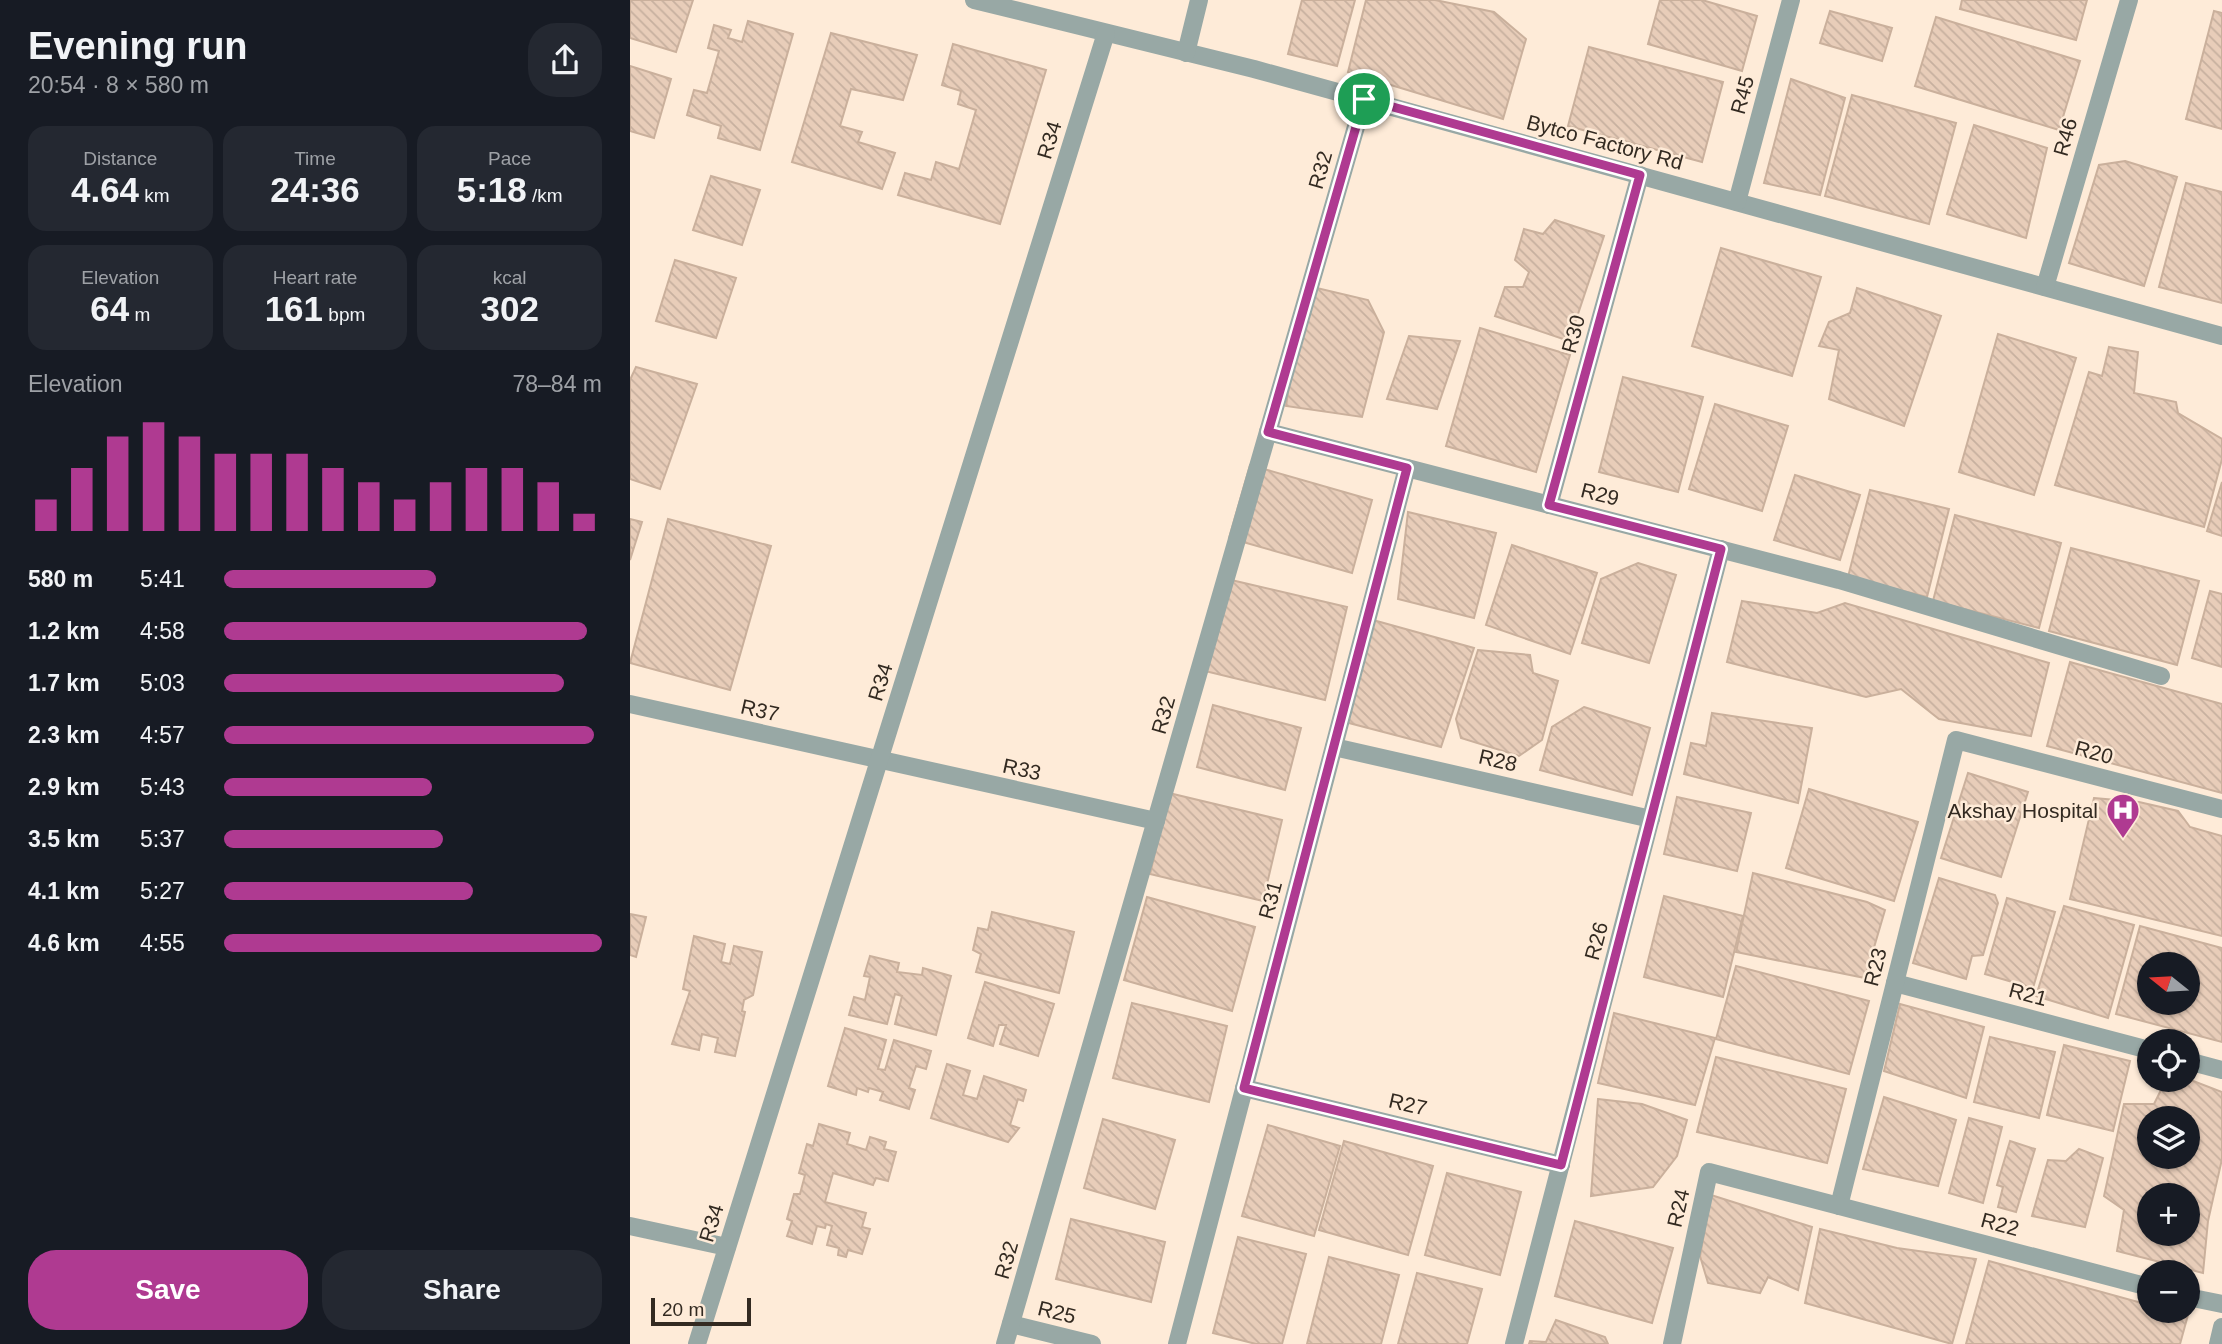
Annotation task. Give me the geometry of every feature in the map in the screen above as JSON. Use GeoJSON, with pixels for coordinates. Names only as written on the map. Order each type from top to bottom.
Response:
{"type":"FeatureCollection","features":[{"type":"Feature","properties":{"kind":"street","name":"Bytco Factory Rd"},"geometry":{"type":"LineString","coordinates":[[974,0],[1364,99],[2222,336]]}},
{"type":"Feature","properties":{"kind":"street"},"geometry":{"type":"LineString","coordinates":[[1186,52],[1199,0]]}},
{"type":"Feature","properties":{"kind":"street","name":"R45"},"geometry":{"type":"LineString","coordinates":[[1737,202],[1791,0]]}},
{"type":"Feature","properties":{"kind":"street","name":"R46"},"geometry":{"type":"LineString","coordinates":[[2045,287],[2129,0]]}},
{"type":"Feature","properties":{"kind":"street","name":"R34"},"geometry":{"type":"LineString","coordinates":[[697,1344],[1107,33]]}},
{"type":"Feature","properties":{"kind":"street","name":"R32"},"geometry":{"type":"LineString","coordinates":[[1005,1344],[1364,99]]}},
{"type":"Feature","properties":{"kind":"street","name":"R30"},"geometry":{"type":"LineString","coordinates":[[1549,505],[1640,175]]}},
{"type":"Feature","properties":{"kind":"street","name":"R29"},"geometry":{"type":"LineString","coordinates":[[1268,432],[1839,580],[2161,676]]}},
{"type":"Feature","properties":{"kind":"street","name":"R31"},"geometry":{"type":"LineString","coordinates":[[1177,1344],[1407,468]]}},
{"type":"Feature","properties":{"kind":"street","name":"R26"},"geometry":{"type":"LineString","coordinates":[[1514,1344],[1721,549]]}},
{"type":"Feature","properties":{"kind":"street","name":"R37"},"geometry":{"type":"LineString","coordinates":[[630,704],[879,761]]}},
{"type":"Feature","properties":{"kind":"street","name":"R20"},"geometry":{"type":"LineString","coordinates":[[1956,740],[2222,809]]}},
{"type":"Feature","properties":{"kind":"street","name":"R23"},"geometry":{"type":"LineString","coordinates":[[1839,1206],[1956,740]]}},
{"type":"Feature","properties":{"kind":"street","name":"R28"},"geometry":{"type":"LineString","coordinates":[[1334,747],[1651,818]]}},
{"type":"Feature","properties":{"kind":"street","name":"R33"},"geometry":{"type":"LineString","coordinates":[[879,761],[1156,821]]}},
{"type":"Feature","properties":{"kind":"street","name":"R21"},"geometry":{"type":"LineString","coordinates":[[1895,983],[2137,1047]]}},
{"type":"Feature","properties":{"kind":"street"},"geometry":{"type":"LineString","coordinates":[[2200,1064],[2222,1070]]}},
{"type":"Feature","properties":{"kind":"street","name":"R27"},"geometry":{"type":"LineString","coordinates":[[1244,1088],[1561,1165]]}},
{"type":"Feature","properties":{"kind":"street","name":"R24"},"geometry":{"type":"LineString","coordinates":[[1672,1344],[1709,1172],[1839,1206]]}},
{"type":"Feature","properties":{"kind":"street","name":"R22"},"geometry":{"type":"LineString","coordinates":[[1839,1206],[2137,1284]]}},
{"type":"Feature","properties":{"kind":"street"},"geometry":{"type":"LineString","coordinates":[[630,1226],[727,1247]]}},
{"type":"Feature","properties":{"kind":"street"},"geometry":{"type":"LineString","coordinates":[[2200,1299],[2222,1304]]}},
{"type":"Feature","properties":{"kind":"street","name":"R25"},"geometry":{"type":"LineString","coordinates":[[1011,1324],[1092,1344]]}},
{"type":"Feature","properties":{"kind":"street"},"geometry":{"type":"LineString","coordinates":[[2218,1344],[2222,1327]]}},
{"type":"Feature","properties":{"kind":"building"},"geometry":{"type":"Polygon","coordinates":[[[630,0],[693,0],[676,52],[630,38],[630,0]]]}},
{"type":"Feature","properties":{"kind":"building"},"geometry":{"type":"Polygon","coordinates":[[[1302,0],[1355,0],[1337,66],[1288,54],[1302,0]]]}},
{"type":"Feature","properties":{"kind":"building"},"geometry":{"type":"Polygon","coordinates":[[[1366,0],[1435,0],[1494,12],[1526,39],[1503,119],[1348,72],[1366,0]]]}},
{"type":"Feature","properties":{"kind":"building"},"geometry":{"type":"Polygon","coordinates":[[[1660,0],[1702,0],[1757,16],[1742,71],[1648,44],[1660,0]]]}},
{"type":"Feature","properties":{"kind":"building"},"geometry":{"type":"Polygon","coordinates":[[[1962,0],[2087,0],[2076,40],[1960,9],[1962,0]]]}},
{"type":"Feature","properties":{"kind":"building"},"geometry":{"type":"Polygon","coordinates":[[[1830,11],[1892,28],[1882,61],[1820,43],[1830,11]]]}},
{"type":"Feature","properties":{"kind":"building"},"geometry":{"type":"Polygon","coordinates":[[[2214,11],[2222,13],[2222,129],[2186,119],[2214,11]]]}},
{"type":"Feature","properties":{"kind":"building"},"geometry":{"type":"Polygon","coordinates":[[[1936,17],[2080,61],[2059,130],[1915,86],[1936,17]]]}},
{"type":"Feature","properties":{"kind":"building"},"geometry":{"type":"Polygon","coordinates":[[[748,21],[793,34],[760,150],[718,138],[721,126],[687,115],[694,90],[707,93],[719,51],[708,48],[714,25],[731,30],[728,38],[742,42],[748,21]]]}},
{"type":"Feature","properties":{"kind":"building"},"geometry":{"type":"Polygon","coordinates":[[[831,33],[917,55],[903,100],[851,89],[840,126],[862,132],[858,142],[895,153],[882,189],[792,162],[831,33]]]}},
{"type":"Feature","properties":{"kind":"building"},"geometry":{"type":"Polygon","coordinates":[[[953,44],[1046,70],[1000,224],[898,195],[905,173],[931,180],[936,162],[959,169],[976,110],[958,104],[961,91],[942,85],[953,44]]]}},
{"type":"Feature","properties":{"kind":"building"},"geometry":{"type":"Polygon","coordinates":[[[1589,47],[1723,82],[1702,162],[1568,126],[1589,47]]]}},
{"type":"Feature","properties":{"kind":"building"},"geometry":{"type":"Polygon","coordinates":[[[630,66],[671,79],[654,138],[630,131],[630,66]]]}},
{"type":"Feature","properties":{"kind":"building"},"geometry":{"type":"Polygon","coordinates":[[[1791,79],[1845,98],[1820,195],[1764,183],[1791,79]]]}},
{"type":"Feature","properties":{"kind":"building"},"geometry":{"type":"Polygon","coordinates":[[[1852,95],[1956,123],[1929,224],[1825,196],[1852,95]]]}},
{"type":"Feature","properties":{"kind":"building"},"geometry":{"type":"Polygon","coordinates":[[[1974,125],[2047,148],[2026,238],[1947,214],[1974,125]]]}},
{"type":"Feature","properties":{"kind":"building"},"geometry":{"type":"Polygon","coordinates":[[[2125,161],[2177,177],[2144,286],[2069,263],[2099,165],[2125,161]]]}},
{"type":"Feature","properties":{"kind":"building"},"geometry":{"type":"Polygon","coordinates":[[[711,176],[760,190],[742,245],[693,230],[711,176]]]}},
{"type":"Feature","properties":{"kind":"building"},"geometry":{"type":"Polygon","coordinates":[[[2186,183],[2222,192],[2222,303],[2159,287],[2186,183]]]}},
{"type":"Feature","properties":{"kind":"building"},"geometry":{"type":"Polygon","coordinates":[[[1555,220],[1604,236],[1569,341],[1495,316],[1505,287],[1523,287],[1529,272],[1515,260],[1524,229],[1543,234],[1555,220]]]}},
{"type":"Feature","properties":{"kind":"building"},"geometry":{"type":"Polygon","coordinates":[[[1721,248],[1821,277],[1792,376],[1692,346],[1721,248]]]}},
{"type":"Feature","properties":{"kind":"building"},"geometry":{"type":"Polygon","coordinates":[[[675,260],[736,278],[716,338],[656,321],[675,260]]]}},
{"type":"Feature","properties":{"kind":"building"},"geometry":{"type":"Polygon","coordinates":[[[1304,285],[1368,300],[1384,332],[1362,417],[1286,406],[1304,285]]]}},
{"type":"Feature","properties":{"kind":"building"},"geometry":{"type":"Polygon","coordinates":[[[1857,288],[1941,316],[1904,426],[1829,399],[1839,350],[1819,346],[1829,322],[1850,313],[1857,288]]]}},
{"type":"Feature","properties":{"kind":"building"},"geometry":{"type":"Polygon","coordinates":[[[1480,328],[1570,355],[1536,472],[1446,446],[1480,328]]]}},
{"type":"Feature","properties":{"kind":"building"},"geometry":{"type":"Polygon","coordinates":[[[1998,334],[2076,358],[2034,495],[1959,472],[1998,334]]]}},
{"type":"Feature","properties":{"kind":"building"},"geometry":{"type":"Polygon","coordinates":[[[1409,336],[1460,341],[1437,409],[1387,399],[1409,336]]]}},
{"type":"Feature","properties":{"kind":"building"},"geometry":{"type":"Polygon","coordinates":[[[2109,347],[2138,352],[2134,393],[2176,402],[2178,413],[2222,439],[2222,459],[2204,527],[2055,485],[2089,372],[2102,376],[2109,347]]]}},
{"type":"Feature","properties":{"kind":"building"},"geometry":{"type":"Polygon","coordinates":[[[636,367],[697,384],[660,489],[630,479],[630,380],[636,367]]]}},
{"type":"Feature","properties":{"kind":"building"},"geometry":{"type":"Polygon","coordinates":[[[1623,377],[1703,397],[1678,492],[1599,472],[1623,377]]]}},
{"type":"Feature","properties":{"kind":"building"},"geometry":{"type":"Polygon","coordinates":[[[1715,404],[1788,426],[1762,511],[1689,489],[1715,404]]]}},
{"type":"Feature","properties":{"kind":"building"},"geometry":{"type":"Polygon","coordinates":[[[1250,465],[1372,500],[1352,573],[1229,538],[1250,465]]]}},
{"type":"Feature","properties":{"kind":"building"},"geometry":{"type":"Polygon","coordinates":[[[1795,475],[1860,495],[1840,560],[1774,540],[1795,475]]]}},
{"type":"Feature","properties":{"kind":"building"},"geometry":{"type":"Polygon","coordinates":[[[2222,482],[2222,536],[2207,531],[2222,482]]]}},
{"type":"Feature","properties":{"kind":"building"},"geometry":{"type":"Polygon","coordinates":[[[1870,490],[1949,509],[1927,597],[1848,577],[1870,490]]]}},
{"type":"Feature","properties":{"kind":"building"},"geometry":{"type":"Polygon","coordinates":[[[1408,512],[1496,533],[1474,618],[1398,599],[1408,512]]]}},
{"type":"Feature","properties":{"kind":"building"},"geometry":{"type":"Polygon","coordinates":[[[1955,515],[2061,543],[2039,628],[1933,601],[1955,515]]]}},
{"type":"Feature","properties":{"kind":"building"},"geometry":{"type":"Polygon","coordinates":[[[630,519],[642,522],[630,560],[630,519]]]}},
{"type":"Feature","properties":{"kind":"building"},"geometry":{"type":"Polygon","coordinates":[[[668,519],[771,546],[730,690],[630,663],[668,519]]]}},
{"type":"Feature","properties":{"kind":"building"},"geometry":{"type":"Polygon","coordinates":[[[1512,545],[1597,573],[1570,654],[1486,625],[1512,545]]]}},
{"type":"Feature","properties":{"kind":"building"},"geometry":{"type":"Polygon","coordinates":[[[2071,548],[2199,581],[2177,665],[2049,631],[2071,548]]]}},
{"type":"Feature","properties":{"kind":"building"},"geometry":{"type":"Polygon","coordinates":[[[1638,563],[1676,575],[1649,663],[1582,643],[1601,579],[1638,563]]]}},
{"type":"Feature","properties":{"kind":"building"},"geometry":{"type":"Polygon","coordinates":[[[1227,579],[1347,607],[1325,700],[1205,671],[1227,579]]]}},
{"type":"Feature","properties":{"kind":"building"},"geometry":{"type":"Polygon","coordinates":[[[2210,591],[2222,594],[2222,667],[2192,658],[2210,591]]]}},
{"type":"Feature","properties":{"kind":"building"},"geometry":{"type":"Polygon","coordinates":[[[1742,601],[1817,613],[1845,603],[2049,663],[2031,736],[1939,719],[1901,689],[1866,697],[1727,662],[1742,601]]]}},
{"type":"Feature","properties":{"kind":"building"},"geometry":{"type":"Polygon","coordinates":[[[1373,620],[1474,648],[1441,747],[1345,722],[1373,620]]]}},
{"type":"Feature","properties":{"kind":"building"},"geometry":{"type":"Polygon","coordinates":[[[1478,650],[1530,655],[1533,673],[1558,681],[1542,740],[1519,756],[1461,738],[1456,719],[1478,650]]]}},
{"type":"Feature","properties":{"kind":"building"},"geometry":{"type":"Polygon","coordinates":[[[2070,662],[2222,704],[2222,793],[2047,746],[2070,662]]]}},
{"type":"Feature","properties":{"kind":"building"},"geometry":{"type":"Polygon","coordinates":[[[1213,705],[1301,728],[1285,790],[1197,767],[1213,705]]]}},
{"type":"Feature","properties":{"kind":"building"},"geometry":{"type":"Polygon","coordinates":[[[1584,707],[1650,728],[1632,795],[1540,770],[1552,727],[1584,707]]]}},
{"type":"Feature","properties":{"kind":"building"},"geometry":{"type":"Polygon","coordinates":[[[1712,713],[1812,728],[1798,803],[1684,774],[1691,743],[1706,746],[1712,713]]]}},
{"type":"Feature","properties":{"kind":"building"},"geometry":{"type":"Polygon","coordinates":[[[1968,773],[2028,792],[2001,877],[1941,858],[1968,773]]]}},
{"type":"Feature","properties":{"kind":"building"},"geometry":{"type":"Polygon","coordinates":[[[1809,789],[1918,822],[1894,901],[1786,868],[1809,789]]]}},
{"type":"Feature","properties":{"kind":"building"},"geometry":{"type":"Polygon","coordinates":[[[1169,793],[1282,820],[1263,901],[1150,874],[1169,793]]]}},
{"type":"Feature","properties":{"kind":"building"},"geometry":{"type":"Polygon","coordinates":[[[1677,797],[1751,813],[1737,871],[1664,854],[1677,797]]]}},
{"type":"Feature","properties":{"kind":"building"},"geometry":{"type":"Polygon","coordinates":[[[2094,798],[2139,802],[2178,811],[2190,827],[2222,836],[2222,936],[2070,899],[2094,798]]]}},
{"type":"Feature","properties":{"kind":"building"},"geometry":{"type":"Polygon","coordinates":[[[1753,873],[1867,902],[1885,910],[1865,978],[1736,952],[1753,873]]]}},
{"type":"Feature","properties":{"kind":"building"},"geometry":{"type":"Polygon","coordinates":[[[1939,878],[1995,895],[1998,903],[1983,955],[1972,956],[1966,979],[1913,963],[1939,878]]]}},
{"type":"Feature","properties":{"kind":"building"},"geometry":{"type":"Polygon","coordinates":[[[1664,896],[1743,916],[1723,997],[1644,977],[1664,896]]]}},
{"type":"Feature","properties":{"kind":"building"},"geometry":{"type":"Polygon","coordinates":[[[1147,897],[1255,927],[1232,1011],[1124,980],[1147,897]]]}},
{"type":"Feature","properties":{"kind":"building"},"geometry":{"type":"Polygon","coordinates":[[[2007,898],[2055,912],[2033,988],[1985,974],[2007,898]]]}},
{"type":"Feature","properties":{"kind":"building"},"geometry":{"type":"Polygon","coordinates":[[[2064,906],[2134,925],[2108,1018],[2036,996],[2064,906]]]}},
{"type":"Feature","properties":{"kind":"building"},"geometry":{"type":"Polygon","coordinates":[[[992,912],[1074,932],[1059,993],[976,972],[981,954],[973,950],[978,928],[988,930],[992,912]]]}},
{"type":"Feature","properties":{"kind":"building"},"geometry":{"type":"Polygon","coordinates":[[[630,914],[646,917],[636,957],[630,955],[630,914]]]}},
{"type":"Feature","properties":{"kind":"building"},"geometry":{"type":"Polygon","coordinates":[[[2140,926],[2222,948],[2222,1042],[2200,1036],[2200,1029],[2173,1029],[2116,1014],[2140,926]]]}},
{"type":"Feature","properties":{"kind":"building"},"geometry":{"type":"Polygon","coordinates":[[[694,936],[725,944],[721,962],[730,964],[734,946],[762,952],[753,995],[744,1000],[742,1011],[745,1012],[735,1056],[715,1052],[718,1038],[702,1034],[699,1050],[672,1044],[690,991],[683,989],[694,936]]]}},
{"type":"Feature","properties":{"kind":"building"},"geometry":{"type":"Polygon","coordinates":[[[870,956],[899,963],[897,972],[922,975],[923,968],[951,976],[936,1035],[895,1024],[902,996],[895,994],[887,1024],[849,1015],[854,997],[865,1000],[870,977],[864,976],[870,956]]]}},
{"type":"Feature","properties":{"kind":"building"},"geometry":{"type":"Polygon","coordinates":[[[1736,966],[1869,1001],[1849,1074],[1716,1039],[1736,966]]]}},
{"type":"Feature","properties":{"kind":"building"},"geometry":{"type":"Polygon","coordinates":[[[985,982],[1054,1004],[1038,1056],[1000,1044],[1006,1025],[999,1025],[993,1046],[968,1038],[985,982]]]}},
{"type":"Feature","properties":{"kind":"building"},"geometry":{"type":"Polygon","coordinates":[[[1132,1003],[1227,1026],[1209,1102],[1113,1078],[1132,1003]]]}},
{"type":"Feature","properties":{"kind":"building"},"geometry":{"type":"Polygon","coordinates":[[[1900,1004],[1984,1027],[1966,1098],[1884,1071],[1900,1004]]]}},
{"type":"Feature","properties":{"kind":"building"},"geometry":{"type":"Polygon","coordinates":[[[1614,1013],[1715,1038],[1695,1105],[1598,1083],[1614,1013]]]}},
{"type":"Feature","properties":{"kind":"building"},"geometry":{"type":"Polygon","coordinates":[[[845,1028],[886,1040],[878,1069],[885,1070],[894,1040],[931,1051],[926,1069],[916,1066],[909,1088],[915,1090],[909,1109],[880,1100],[883,1092],[869,1088],[868,1092],[857,1088],[856,1095],[828,1086],[845,1028]]]}},
{"type":"Feature","properties":{"kind":"building"},"geometry":{"type":"Polygon","coordinates":[[[1990,1037],[2055,1052],[2039,1118],[1974,1102],[1990,1037]]]}},
{"type":"Feature","properties":{"kind":"building"},"geometry":{"type":"Polygon","coordinates":[[[2064,1045],[2130,1061],[2113,1131],[2047,1115],[2064,1045]]]}},
{"type":"Feature","properties":{"kind":"building"},"geometry":{"type":"Polygon","coordinates":[[[1716,1057],[1846,1089],[1827,1163],[1697,1132],[1716,1057]]]}},
{"type":"Feature","properties":{"kind":"building"},"geometry":{"type":"Polygon","coordinates":[[[947,1064],[970,1071],[963,1095],[977,1099],[984,1076],[1026,1090],[1023,1101],[1018,1099],[1010,1125],[1019,1128],[1008,1142],[931,1118],[947,1064]]]}},
{"type":"Feature","properties":{"kind":"building"},"geometry":{"type":"Polygon","coordinates":[[[2200,1084],[2222,1092],[2222,1159],[2208,1221],[2203,1273],[2200,1272],[2200,1260],[2152,1260],[2117,1251],[2124,1210],[2104,1196],[2124,1104],[2154,1104],[2160,1092],[2200,1092],[2200,1084]]]}},
{"type":"Feature","properties":{"kind":"building"},"geometry":{"type":"Polygon","coordinates":[[[1884,1097],[1956,1120],[1938,1186],[1863,1169],[1884,1097]]]}},
{"type":"Feature","properties":{"kind":"building"},"geometry":{"type":"Polygon","coordinates":[[[1598,1099],[1642,1104],[1687,1120],[1677,1156],[1653,1187],[1591,1196],[1598,1099]]]}},
{"type":"Feature","properties":{"kind":"building"},"geometry":{"type":"Polygon","coordinates":[[[1969,1118],[2002,1127],[1983,1203],[1949,1193],[1969,1118]]]}},
{"type":"Feature","properties":{"kind":"building"},"geometry":{"type":"Polygon","coordinates":[[[1103,1119],[1175,1140],[1155,1209],[1084,1188],[1103,1119]]]}},
{"type":"Feature","properties":{"kind":"building"},"geometry":{"type":"Polygon","coordinates":[[[819,1124],[850,1133],[847,1144],[866,1150],[870,1137],[886,1142],[884,1149],[896,1152],[888,1181],[876,1178],[873,1185],[833,1173],[825,1202],[866,1213],[862,1227],[870,1229],[862,1254],[848,1250],[846,1257],[838,1255],[839,1248],[827,1245],[832,1226],[826,1224],[825,1228],[817,1226],[812,1244],[787,1236],[792,1221],[787,1219],[794,1194],[800,1194],[805,1175],[799,1173],[807,1144],[813,1146],[819,1124]]]}},
{"type":"Feature","properties":{"kind":"building"},"geometry":{"type":"Polygon","coordinates":[[[1268,1125],[1340,1146],[1314,1236],[1242,1216],[1268,1125]]]}},
{"type":"Feature","properties":{"kind":"building"},"geometry":{"type":"Polygon","coordinates":[[[1344,1141],[1433,1166],[1408,1255],[1319,1230],[1344,1141]]]}},
{"type":"Feature","properties":{"kind":"building"},"geometry":{"type":"Polygon","coordinates":[[[2010,1141],[2035,1149],[2016,1212],[1998,1207],[2003,1187],[1997,1185],[2010,1141]]]}},
{"type":"Feature","properties":{"kind":"building"},"geometry":{"type":"Polygon","coordinates":[[[2079,1149],[2103,1158],[2085,1227],[2032,1216],[2048,1160],[2066,1161],[2079,1149]]]}},
{"type":"Feature","properties":{"kind":"building"},"geometry":{"type":"Polygon","coordinates":[[[1447,1173],[1521,1192],[1500,1275],[1425,1255],[1447,1173]]]}},
{"type":"Feature","properties":{"kind":"building"},"geometry":{"type":"Polygon","coordinates":[[[1711,1195],[1812,1227],[1798,1290],[1768,1277],[1760,1293],[1708,1283],[1700,1256],[1711,1195]]]}},
{"type":"Feature","properties":{"kind":"building"},"geometry":{"type":"Polygon","coordinates":[[[1071,1219],[1165,1242],[1151,1302],[1056,1279],[1071,1219]]]}},
{"type":"Feature","properties":{"kind":"building"},"geometry":{"type":"Polygon","coordinates":[[[1575,1221],[1673,1248],[1652,1323],[1555,1296],[1575,1221]]]}},
{"type":"Feature","properties":{"kind":"building"},"geometry":{"type":"Polygon","coordinates":[[[1820,1229],[1897,1248],[1976,1259],[1952,1344],[1805,1303],[1820,1229]]]}},
{"type":"Feature","properties":{"kind":"building"},"geometry":{"type":"Polygon","coordinates":[[[1238,1237],[1306,1254],[1282,1344],[1256,1344],[1213,1333],[1238,1237]]]}},
{"type":"Feature","properties":{"kind":"building"},"geometry":{"type":"Polygon","coordinates":[[[1329,1257],[1399,1275],[1381,1344],[1307,1344],[1329,1257]]]}},
{"type":"Feature","properties":{"kind":"building"},"geometry":{"type":"Polygon","coordinates":[[[1989,1261],[2137,1302],[2137,1323],[2186,1323],[2180,1344],[1966,1344],[1989,1261]]]}},
{"type":"Feature","properties":{"kind":"building"},"geometry":{"type":"Polygon","coordinates":[[[1417,1273],[1482,1289],[1467,1344],[1398,1344],[1417,1273]]]}},
{"type":"Feature","properties":{"kind":"building"},"geometry":{"type":"Polygon","coordinates":[[[1556,1320],[1605,1337],[1608,1344],[1529,1344],[1530,1341],[1546,1342],[1556,1320]]]}},
{"type":"Feature","properties":{"kind":"place","name":"Akshay Hospital"},"geometry":{"type":"Point","coordinates":[2123,840]}},
{"type":"Feature","properties":{"kind":"route"},"geometry":{"type":"LineString","coordinates":[[1364,99],[1640,175],[1549,505],[1721,549],[1561,1165],[1244,1088],[1407,468],[1268,432],[1364,99]]}}]}
